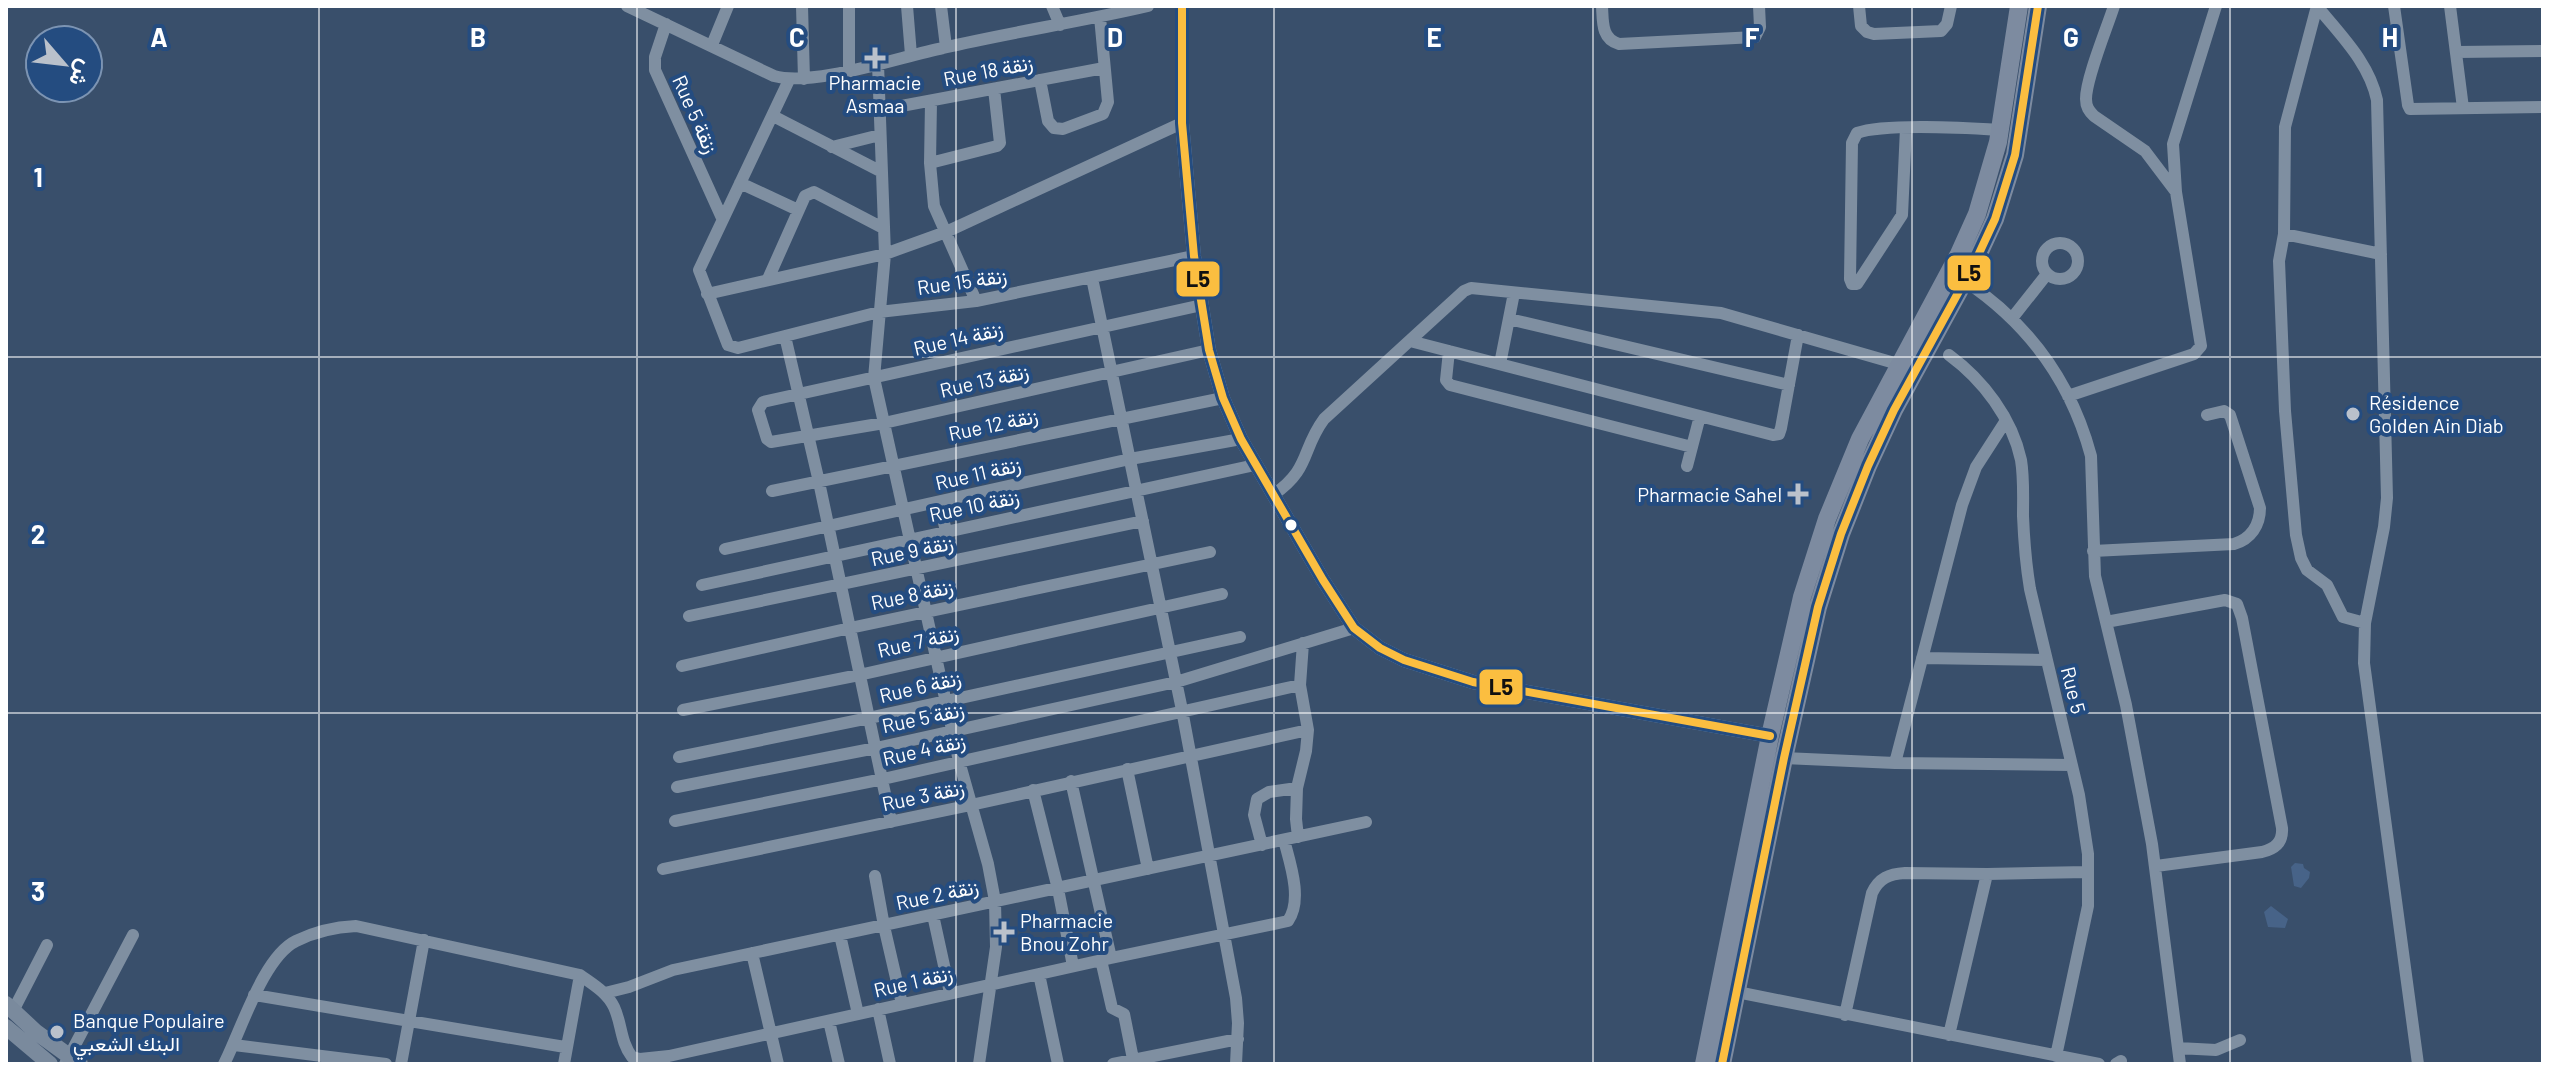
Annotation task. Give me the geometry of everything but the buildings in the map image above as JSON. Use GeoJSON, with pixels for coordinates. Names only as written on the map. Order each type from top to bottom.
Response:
{"type":"FeatureCollection","features":[{"type":"Feature","properties":{"kind":"main road"},"geometry":{"type":"LineString","coordinates":[[1704,1064],[1796,617],[1818,544],[1860,439],[1967,238],[1991,172],[2001,130],[2019,6]]}},
{"type":"Feature","properties":{"kind":"main road"},"geometry":{"type":"LineString","coordinates":[[1722,1064],[1810,637],[1857,492],[1894,410],[1965,281],[1995,219],[2015,155],[2038,6]]}},
{"type":"Feature","properties":{"kind":"main road"},"geometry":{"type":"LineString","coordinates":[[9,1007],[71,1061]]}},
{"type":"Feature","properties":{"kind":"main road"},"geometry":{"type":"LineString","coordinates":[[6,1027],[50,1064]]}},
{"type":"Feature","properties":{"kind":"street"},"geometry":{"type":"LineString","coordinates":[[627,6],[774,76],[789,80],[1148,6]]}},
{"type":"Feature","properties":{"kind":"street"},"geometry":{"type":"LineString","coordinates":[[712,45],[728,6]]}},
{"type":"Feature","properties":{"kind":"street"},"geometry":{"type":"LineString","coordinates":[[802,6],[804,79]]}},
{"type":"Feature","properties":{"kind":"street"},"geometry":{"type":"LineString","coordinates":[[849,6],[849,70]]}},
{"type":"Feature","properties":{"kind":"street"},"geometry":{"type":"LineString","coordinates":[[907,6],[911,55]]}},
{"type":"Feature","properties":{"kind":"street"},"geometry":{"type":"LineString","coordinates":[[941,6],[946,47]]}},
{"type":"Feature","properties":{"kind":"street"},"geometry":{"type":"LineString","coordinates":[[1052,6],[1060,25]]}},
{"type":"Feature","properties":{"kind":"street"},"geometry":{"type":"LineString","coordinates":[[1182,6],[1182,123],[1194,256],[1209,350],[1223,398],[1241,439],[1354,628],[1380,648],[1404,660],[1473,682],[1770,736]]}},
{"type":"Feature","properties":{"kind":"street"},"geometry":{"type":"LineString","coordinates":[[1602,6],[1606,37],[1619,44],[1755,37],[1760,27],[1759,6]]}},
{"type":"Feature","properties":{"kind":"street"},"geometry":{"type":"LineString","coordinates":[[1859,6],[1861,26],[1874,34],[1941,31],[1947,24],[1951,6]]}},
{"type":"Feature","properties":{"kind":"street"},"geometry":{"type":"LineString","coordinates":[[2114,6],[2086,104],[2094,116],[2145,151],[2176,192]]}},
{"type":"Feature","properties":{"kind":"street"},"geometry":{"type":"LineString","coordinates":[[2068,396],[2199,350],[2201,339],[2176,192],[2173,144],[2216,6]]}},
{"type":"Feature","properties":{"kind":"street"},"geometry":{"type":"LineString","coordinates":[[2365,623],[2340,615],[2327,585],[2304,566],[2298,549],[2285,411],[2279,261],[2284,234],[2285,127],[2317,6],[2365,67],[2374,83],[2377,100],[2387,498],[2365,623],[2366,681],[2418,1064]]}},
{"type":"Feature","properties":{"kind":"street"},"geometry":{"type":"LineString","coordinates":[[2394,6],[2408,105],[2413,110],[2543,107]]}},
{"type":"Feature","properties":{"kind":"street"},"geometry":{"type":"LineString","coordinates":[[2450,6],[2463,108]]}},
{"type":"Feature","properties":{"kind":"street"},"geometry":{"type":"LineString","coordinates":[[1040,80],[1050,126],[1063,129],[1106,111],[1108,102],[1100,17]]}},
{"type":"Feature","properties":{"kind":"street","name":"Rue 5 زنقة"},"geometry":{"type":"LineString","coordinates":[[666,24],[655,57],[655,70],[722,218]]}},
{"type":"Feature","properties":{"kind":"street"},"geometry":{"type":"LineString","coordinates":[[2457,52],[2543,51]]}},
{"type":"Feature","properties":{"kind":"street"},"geometry":{"type":"LineString","coordinates":[[878,64],[885,254],[874,378],[959,761],[988,864],[995,901],[998,930],[979,1064]]}},
{"type":"Feature","properties":{"kind":"street","name":"Rue 18 زنقة"},"geometry":{"type":"LineString","coordinates":[[880,110],[1104,68]]}},
{"type":"Feature","properties":{"kind":"street"},"geometry":{"type":"LineString","coordinates":[[789,80],[699,270],[707,294],[885,254],[946,232],[1182,123]]}},
{"type":"Feature","properties":{"kind":"street"},"geometry":{"type":"LineString","coordinates":[[930,163],[1000,143],[994,89]]}},
{"type":"Feature","properties":{"kind":"street"},"geometry":{"type":"LineString","coordinates":[[931,102],[930,163],[934,206],[976,301]]}},
{"type":"Feature","properties":{"kind":"street"},"geometry":{"type":"LineString","coordinates":[[773,116],[880,171]]}},
{"type":"Feature","properties":{"kind":"street"},"geometry":{"type":"LineString","coordinates":[[1906,128],[1902,215],[1857,284],[1852,284],[1853,137],[1865,130],[1906,128],[2001,130]]}},
{"type":"Feature","properties":{"kind":"street"},"geometry":{"type":"LineString","coordinates":[[832,147],[880,135]]}},
{"type":"Feature","properties":{"kind":"street"},"geometry":{"type":"LineString","coordinates":[[2145,151],[2173,144]]}},
{"type":"Feature","properties":{"kind":"street"},"geometry":{"type":"LineString","coordinates":[[740,183],[798,210]]}},
{"type":"Feature","properties":{"kind":"street"},"geometry":{"type":"LineString","coordinates":[[768,279],[805,196],[814,192],[883,228]]}},
{"type":"Feature","properties":{"kind":"street"},"geometry":{"type":"LineString","coordinates":[[2284,234],[2381,254]]}},
{"type":"Feature","properties":{"kind":"street","name":"Rue 15 زنقة"},"geometry":{"type":"LineString","coordinates":[[707,294],[728,345],[738,348],[879,312],[976,301],[1194,256]]}},
{"type":"Feature","properties":{"kind":"street"},"geometry":{"type":"LineString","coordinates":[[2013,317],[2047,274]]}},
{"type":"Feature","properties":{"kind":"street"},"geometry":{"type":"LineString","coordinates":[[1092,278],[1182,710],[1236,998],[1236,1064]]}},
{"type":"Feature","properties":{"kind":"street"},"geometry":{"type":"LineString","coordinates":[[1965,281],[2013,317],[2039,346],[2068,396],[2086,437],[2091,456],[2095,576],[2126,705],[2156,866],[2180,1064]]}},
{"type":"Feature","properties":{"kind":"street"},"geometry":{"type":"LineString","coordinates":[[1273,495],[1298,474],[1324,419],[1464,291],[1471,288],[1715,312],[1898,364]]}},
{"type":"Feature","properties":{"kind":"street"},"geometry":{"type":"LineString","coordinates":[[1500,364],[1514,293]]}},
{"type":"Feature","properties":{"kind":"street","name":"Rue 14 زنقة"},"geometry":{"type":"LineString","coordinates":[[767,439],[758,410],[763,402],[1202,305]]}},
{"type":"Feature","properties":{"kind":"street"},"geometry":{"type":"LineString","coordinates":[[1509,319],[1789,385]]}},
{"type":"Feature","properties":{"kind":"street"},"geometry":{"type":"LineString","coordinates":[[1410,341],[1773,435],[1779,434],[1798,335]]}},
{"type":"Feature","properties":{"kind":"street"},"geometry":{"type":"LineString","coordinates":[[785,336],[891,822]]}},
{"type":"Feature","properties":{"kind":"street","name":"Rue 13 زنقة"},"geometry":{"type":"LineString","coordinates":[[767,439],[771,442],[884,423],[1209,350]]}},
{"type":"Feature","properties":{"kind":"street"},"geometry":{"type":"LineString","coordinates":[[1449,351],[1446,380],[1450,385],[1692,447]]}},
{"type":"Feature","properties":{"kind":"street","name":"Rue 5"},"geometry":{"type":"LineString","coordinates":[[1949,355],[1991,394],[2018,449],[2026,561],[2086,833],[2088,906],[2056,1056]]}},
{"type":"Feature","properties":{"kind":"street","name":"Rue 12 زنقة"},"geometry":{"type":"LineString","coordinates":[[772,491],[1223,398]]}},
{"type":"Feature","properties":{"kind":"street"},"geometry":{"type":"LineString","coordinates":[[2093,551],[2234,544],[2251,535],[2260,517],[2260,508],[2230,415],[2224,411],[2207,415]]}},
{"type":"Feature","properties":{"kind":"street"},"geometry":{"type":"LineString","coordinates":[[1687,466],[1700,416]]}},
{"type":"Feature","properties":{"kind":"street"},"geometry":{"type":"LineString","coordinates":[[1895,763],[1962,505],[1976,467],[2005,422]]}},
{"type":"Feature","properties":{"kind":"street","name":"Rue 11 زنقة"},"geometry":{"type":"LineString","coordinates":[[725,549],[1130,459],[1241,439]]}},
{"type":"Feature","properties":{"kind":"street","name":"Rue 10 زنقة"},"geometry":{"type":"LineString","coordinates":[[702,585],[1255,465]]}},
{"type":"Feature","properties":{"kind":"street"},"geometry":{"type":"LineString","coordinates":[[939,502],[946,531]]}},
{"type":"Feature","properties":{"kind":"street","name":"Rue 9 زنقة"},"geometry":{"type":"LineString","coordinates":[[689,616],[1143,521]]}},
{"type":"Feature","properties":{"kind":"street","name":"Rue 8 زنقة"},"geometry":{"type":"LineString","coordinates":[[682,666],[1210,552]]}},
{"type":"Feature","properties":{"kind":"street","name":"Rue 7 زنقة"},"geometry":{"type":"LineString","coordinates":[[683,710],[859,675],[1222,594]]}},
{"type":"Feature","properties":{"kind":"street"},"geometry":{"type":"LineString","coordinates":[[2106,622],[2225,600],[2237,604],[2242,618],[2282,828],[2281,838],[2277,845],[2267,851],[2156,866]]}},
{"type":"Feature","properties":{"kind":"street","name":"Rue 5 زنقة"},"geometry":{"type":"LineString","coordinates":[[677,787],[876,748],[1176,682],[1354,628]]}},
{"type":"Feature","properties":{"kind":"street","name":"Rue 6 زنقة"},"geometry":{"type":"LineString","coordinates":[[679,757],[1240,637]]}},
{"type":"Feature","properties":{"kind":"street"},"geometry":{"type":"LineString","coordinates":[[1298,837],[1297,788],[1308,730],[1300,685],[1303,643]]}},
{"type":"Feature","properties":{"kind":"street"},"geometry":{"type":"LineString","coordinates":[[1922,658],[2046,660]]}},
{"type":"Feature","properties":{"kind":"street","name":"Rue 4 زنقة"},"geometry":{"type":"LineString","coordinates":[[675,821],[883,779],[1300,685]]}},
{"type":"Feature","properties":{"kind":"street","name":"Rue 3 زنقة"},"geometry":{"type":"LineString","coordinates":[[663,869],[1308,730]]}},
{"type":"Feature","properties":{"kind":"street"},"geometry":{"type":"LineString","coordinates":[[1784,758],[2071,765]]}},
{"type":"Feature","properties":{"kind":"street"},"geometry":{"type":"LineString","coordinates":[[1127,769],[1148,869]]}},
{"type":"Feature","properties":{"kind":"street"},"geometry":{"type":"LineString","coordinates":[[1071,781],[1094,881],[1112,1008],[1124,1014],[1134,1062]]}},
{"type":"Feature","properties":{"kind":"street"},"geometry":{"type":"LineString","coordinates":[[1262,845],[1254,815],[1257,799],[1269,792],[1297,788]]}},
{"type":"Feature","properties":{"kind":"street"},"geometry":{"type":"LineString","coordinates":[[1033,790],[1058,889],[1073,966]]}},
{"type":"Feature","properties":{"kind":"street","name":"Rue 2 زنقة"},"geometry":{"type":"LineString","coordinates":[[605,993],[673,970],[1366,822]]}},
{"type":"Feature","properties":{"kind":"street","name":"Rue 1 زنقة"},"geometry":{"type":"LineString","coordinates":[[605,993],[614,1008],[625,1048],[632,1057],[670,1060],[878,1009],[1288,921],[1292,915],[1292,875],[1284,840]]}},
{"type":"Feature","properties":{"kind":"street"},"geometry":{"type":"LineString","coordinates":[[1845,1015],[1872,893],[1876,884],[1891,874],[2088,872]]}},
{"type":"Feature","properties":{"kind":"street"},"geometry":{"type":"LineString","coordinates":[[1949,1035],[1987,874]]}},
{"type":"Feature","properties":{"kind":"street"},"geometry":{"type":"LineString","coordinates":[[875,876],[902,1004]]}},
{"type":"Feature","properties":{"kind":"street"},"geometry":{"type":"LineString","coordinates":[[933,915],[950,993]]}},
{"type":"Feature","properties":{"kind":"street"},"geometry":{"type":"LineString","coordinates":[[224,1064],[254,995],[272,964],[294,941],[337,927],[356,926],[580,975],[605,993]]}},
{"type":"Feature","properties":{"kind":"street"},"geometry":{"type":"LineString","coordinates":[[71,1061],[133,935]]}},
{"type":"Feature","properties":{"kind":"street"},"geometry":{"type":"LineString","coordinates":[[840,935],[858,1014]]}},
{"type":"Feature","properties":{"kind":"street"},"geometry":{"type":"LineString","coordinates":[[401,1064],[424,940]]}},
{"type":"Feature","properties":{"kind":"street"},"geometry":{"type":"LineString","coordinates":[[9,1007],[47,945]]}},
{"type":"Feature","properties":{"kind":"street"},"geometry":{"type":"LineString","coordinates":[[752,953],[778,1064]]}},
{"type":"Feature","properties":{"kind":"street"},"geometry":{"type":"LineString","coordinates":[[1039,974],[1058,1064]]}},
{"type":"Feature","properties":{"kind":"street"},"geometry":{"type":"LineString","coordinates":[[564,1064],[580,975]]}},
{"type":"Feature","properties":{"kind":"street"},"geometry":{"type":"LineString","coordinates":[[1737,992],[2099,1064]]}},
{"type":"Feature","properties":{"kind":"street"},"geometry":{"type":"LineString","coordinates":[[254,995],[565,1047]]}},
{"type":"Feature","properties":{"kind":"street"},"geometry":{"type":"LineString","coordinates":[[878,1009],[890,1064]]}},
{"type":"Feature","properties":{"kind":"street"},"geometry":{"type":"LineString","coordinates":[[829,1021],[839,1064]]}},
{"type":"Feature","properties":{"kind":"street"},"geometry":{"type":"LineString","coordinates":[[1113,1064],[1152,1060],[1238,1039]]}},
{"type":"Feature","properties":{"kind":"street"},"geometry":{"type":"LineString","coordinates":[[2178,1048],[2216,1050],[2240,1040]]}},
{"type":"Feature","properties":{"kind":"street"},"geometry":{"type":"LineString","coordinates":[[234,1045],[386,1064]]}},
{"type":"Feature","properties":{"kind":"water"},"geometry":{"type":"Polygon","coordinates":[[[2295,863],[2303,864],[2310,872],[2301,888],[2294,886],[2291,867],[2295,863]]]}},
{"type":"Feature","properties":{"kind":"water"},"geometry":{"type":"Polygon","coordinates":[[[2271,906],[2288,919],[2285,928],[2268,927],[2264,912],[2271,906]]]}},
{"type":"Feature","properties":{"kind":"transit line","name":"L5"},"geometry":{"type":"LineString","coordinates":[[1182,6],[1182,123],[1194,256],[1209,350],[1223,398],[1241,439],[1354,628],[1380,648],[1404,660],[1473,682],[1770,736]]}},
{"type":"Feature","properties":{"kind":"transit line","name":"L5"},"geometry":{"type":"LineString","coordinates":[[1722,1064],[1818,607],[1841,534],[1868,466],[1894,410],[1975,262],[1995,219],[2015,155],[2038,6]]}},
{"type":"Feature","properties":{"kind":"place","name":"Pharmacie Asmaa"},"geometry":{"type":"Point","coordinates":[875,58]}},
{"type":"Feature","properties":{"kind":"place","name":"Résidence Golden Ain Diab"},"geometry":{"type":"Point","coordinates":[2353,414]}},
{"type":"Feature","properties":{"kind":"place","name":"Pharmacie Sahel"},"geometry":{"type":"Point","coordinates":[1798,494]}},
{"type":"Feature","properties":{"kind":"place","name":"Pharmacie Bnou Zohr"},"geometry":{"type":"Point","coordinates":[1004,932]}},
{"type":"Feature","properties":{"kind":"place","name":"Banque Populaire البنك الشعبي"},"geometry":{"type":"Point","coordinates":[57,1032]}}]}
